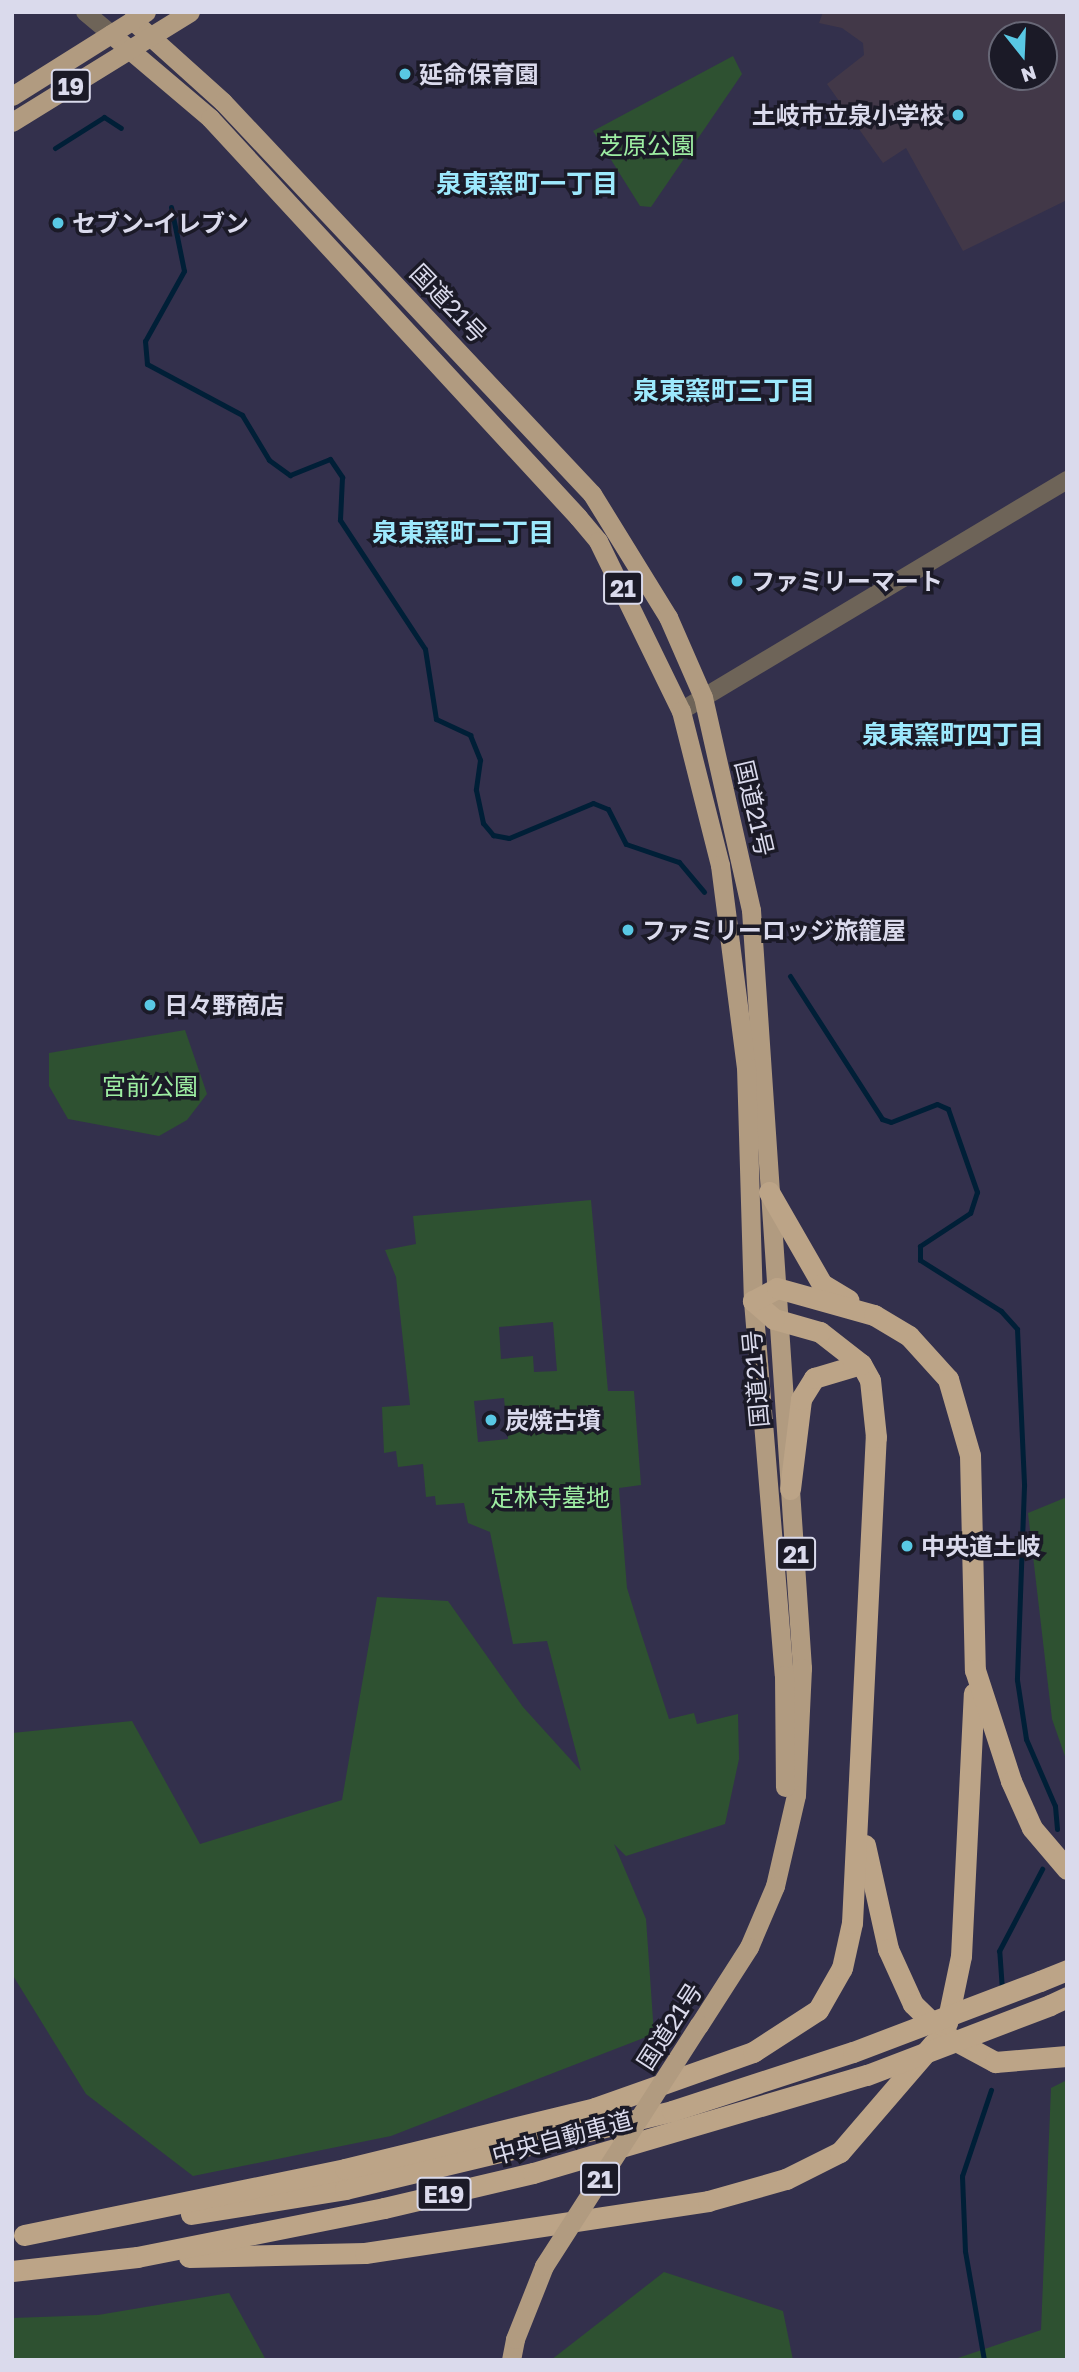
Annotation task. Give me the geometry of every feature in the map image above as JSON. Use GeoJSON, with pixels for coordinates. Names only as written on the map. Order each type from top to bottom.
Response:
{"type":"FeatureCollection","features":[{"type":"Feature","properties":{"kind":"highway","name":"19"},"geometry":{"type":"LineString","coordinates":[[12,122],[190,12]]}},
{"type":"Feature","properties":{"kind":"highway","name":"19"},"geometry":{"type":"LineString","coordinates":[[12,96],[111,34],[134,15]]}},
{"type":"Feature","properties":{"kind":"highway","name":"国道21号"},"geometry":{"type":"LineString","coordinates":[[134,15],[150,37],[223,102],[592,494],[668,617],[703,697],[751,910],[767,1077],[769,1192],[777,1288],[774,1319],[790,1489],[802,1668],[800,1762],[775,1886],[749,1947],[544,2266],[515,2339],[511,2360]]}},
{"type":"Feature","properties":{"kind":"highway","name":"国道21号"},"geometry":{"type":"LineString","coordinates":[[111,34],[210,118],[578,517],[610,563],[681,711],[720,865],[746,1068],[753,1301],[785,1675],[789,1819]]}},
{"type":"Feature","properties":{"kind":"highway"},"geometry":{"type":"LineString","coordinates":[[769,1192],[822,1284],[874,1315],[932,1356],[962,1413],[970,1455],[975,1670],[961,1956],[947,2023]]}},
{"type":"Feature","properties":{"kind":"highway"},"geometry":{"type":"LineString","coordinates":[[18,2236],[345,2169],[595,2108],[753,2052],[818,2010],[842,1968],[861,1826],[876,1437],[870,1380],[861,1364],[820,1332],[774,1319],[753,1301],[777,1288],[874,1315]]}},
{"type":"Feature","properties":{"kind":"highway"},"geometry":{"type":"LineString","coordinates":[[790,1489],[801,1399],[814,1378],[861,1364]]}},
{"type":"Feature","properties":{"kind":"highway"},"geometry":{"type":"LineString","coordinates":[[975,1670],[1010,1781],[1032,1828],[1067,1869]]}},
{"type":"Feature","properties":{"kind":"highway"},"geometry":{"type":"LineString","coordinates":[[861,1826],[888,1950],[913,2004],[945,2035],[995,2062],[1067,2056]]}},
{"type":"Feature","properties":{"kind":"highway","name":"中央自動車道"},"geometry":{"type":"LineString","coordinates":[[18,2236],[345,2189],[672,2111],[853,2052],[1067,1970]]}},
{"type":"Feature","properties":{"kind":"highway","name":"中央自動車道"},"geometry":{"type":"LineString","coordinates":[[12,2271],[137,2257],[533,2173],[867,2076],[1058,2001]]}},
{"type":"Feature","properties":{"kind":"highway"},"geometry":{"type":"LineString","coordinates":[[137,2257],[365,2253],[708,2201],[786,2179],[840,2152],[934,2042]]}},
{"type":"Feature","properties":{"kind":"street"},"geometry":{"type":"LineString","coordinates":[[85,12],[111,34]]}},
{"type":"Feature","properties":{"kind":"street"},"geometry":{"type":"LineString","coordinates":[[681,711],[1067,480]]}},
{"type":"Feature","properties":{"kind":"shaded area","name":"土岐市立泉小学校"},"geometry":{"type":"Polygon","coordinates":[[[823,12],[1067,12],[1067,200],[963,251],[906,148],[883,163],[827,84],[864,55],[863,43],[842,28],[819,23],[823,12]]]}},
{"type":"Feature","properties":{"kind":"green space","name":"芝原公園"},"geometry":{"type":"Polygon","coordinates":[[[733,56],[742,74],[651,207],[640,206],[593,131],[733,56]]]}},
{"type":"Feature","properties":{"kind":"green space","name":"宮前公園"},"geometry":{"type":"Polygon","coordinates":[[[185,1030],[207,1094],[187,1120],[159,1136],[68,1119],[49,1086],[49,1053],[185,1030]]]}},
{"type":"Feature","properties":{"kind":"green space","name":"定林寺墓地"},"geometry":{"type":"Polygon","coordinates":[[[591,1200],[608,1391],[634,1391],[641,1485],[619,1488],[627,1588],[669,1719],[694,1713],[697,1724],[738,1714],[739,1759],[725,1824],[626,1856],[614,1844],[646,1919],[654,2034],[391,2136],[193,2176],[86,2094],[12,1974],[12,1733],[132,1721],[200,1844],[342,1800],[377,1597],[448,1601],[523,1707],[581,1771],[547,1641],[513,1644],[490,1532],[468,1523],[464,1503],[436,1505],[435,1496],[426,1497],[423,1464],[398,1467],[396,1451],[384,1453],[382,1407],[410,1405],[396,1277],[385,1250],[416,1244],[413,1216],[591,1200]],[[553,1322],[499,1327],[501,1359],[533,1356],[534,1372],[557,1371],[553,1322]],[[504,1398],[474,1401],[478,1442],[508,1439],[504,1398]]]}},
{"type":"Feature","properties":{"kind":"green space"},"geometry":{"type":"Polygon","coordinates":[[[1067,1497],[1067,1762],[1052,1719],[1028,1513],[1067,1497]]]}},
{"type":"Feature","properties":{"kind":"green space"},"geometry":{"type":"Polygon","coordinates":[[[1067,2080],[1067,2360],[952,2360],[1041,2330],[1051,2088],[1067,2080]]]}},
{"type":"Feature","properties":{"kind":"green space"},"geometry":{"type":"Polygon","coordinates":[[[664,2272],[783,2311],[793,2360],[551,2360],[664,2272]]]}},
{"type":"Feature","properties":{"kind":"green space"},"geometry":{"type":"Polygon","coordinates":[[[229,2293],[266,2360],[12,2360],[12,2318],[98,2315],[229,2293]]]}},
{"type":"Feature","properties":{"kind":"waterway"},"geometry":{"type":"LineString","coordinates":[[55,148],[104,117],[121,128]]}},
{"type":"Feature","properties":{"kind":"waterway"},"geometry":{"type":"LineString","coordinates":[[171,207],[184,271],[145,341],[147,364],[242,415],[269,460],[290,475],[330,459],[342,477],[340,520],[425,649],[436,719],[470,735],[480,760],[476,790],[483,823],[493,835],[509,838],[593,803],[608,809],[626,844],[679,862],[704,892]]}},
{"type":"Feature","properties":{"kind":"waterway"},"geometry":{"type":"LineString","coordinates":[[790,976],[882,1119],[891,1122],[937,1104],[948,1109],[977,1192],[970,1213],[920,1246],[920,1260],[1001,1311],[1017,1329],[1024,1486],[1017,1680],[1026,1739],[1055,1806],[1057,1829]]}},
{"type":"Feature","properties":{"kind":"waterway"},"geometry":{"type":"LineString","coordinates":[[1002,1990],[999,1951],[1042,1869]]}},
{"type":"Feature","properties":{"kind":"waterway"},"geometry":{"type":"LineString","coordinates":[[984,2360],[965,2251],[962,2176],[991,2090]]}},
{"type":"Feature","properties":{"kind":"place","name":"延命保育園"},"geometry":{"type":"Point","coordinates":[405,74]}},
{"type":"Feature","properties":{"kind":"place","name":"土岐市立泉小学校"},"geometry":{"type":"Point","coordinates":[958,115]}},
{"type":"Feature","properties":{"kind":"place","name":"セブン-イレブン"},"geometry":{"type":"Point","coordinates":[58,223]}},
{"type":"Feature","properties":{"kind":"place","name":"ファミリーマート"},"geometry":{"type":"Point","coordinates":[737,581]}},
{"type":"Feature","properties":{"kind":"place","name":"ファミリーロッジ旅籠屋"},"geometry":{"type":"Point","coordinates":[628,930]}},
{"type":"Feature","properties":{"kind":"place","name":"日々野商店"},"geometry":{"type":"Point","coordinates":[150,1005]}},
{"type":"Feature","properties":{"kind":"place","name":"炭焼古墳"},"geometry":{"type":"Point","coordinates":[491,1420]}},
{"type":"Feature","properties":{"kind":"place","name":"中央道土岐"},"geometry":{"type":"Point","coordinates":[907,1546]}},
{"type":"Feature","properties":{"kind":"district","name":"泉東窯町一丁目"},"geometry":{"type":"Point","coordinates":[527,184]}},
{"type":"Feature","properties":{"kind":"district","name":"泉東窯町三丁目"},"geometry":{"type":"Point","coordinates":[724,391]}},
{"type":"Feature","properties":{"kind":"district","name":"泉東窯町二丁目"},"geometry":{"type":"Point","coordinates":[463,533]}},
{"type":"Feature","properties":{"kind":"district","name":"泉東窯町四丁目"},"geometry":{"type":"Point","coordinates":[953,735]}}]}
